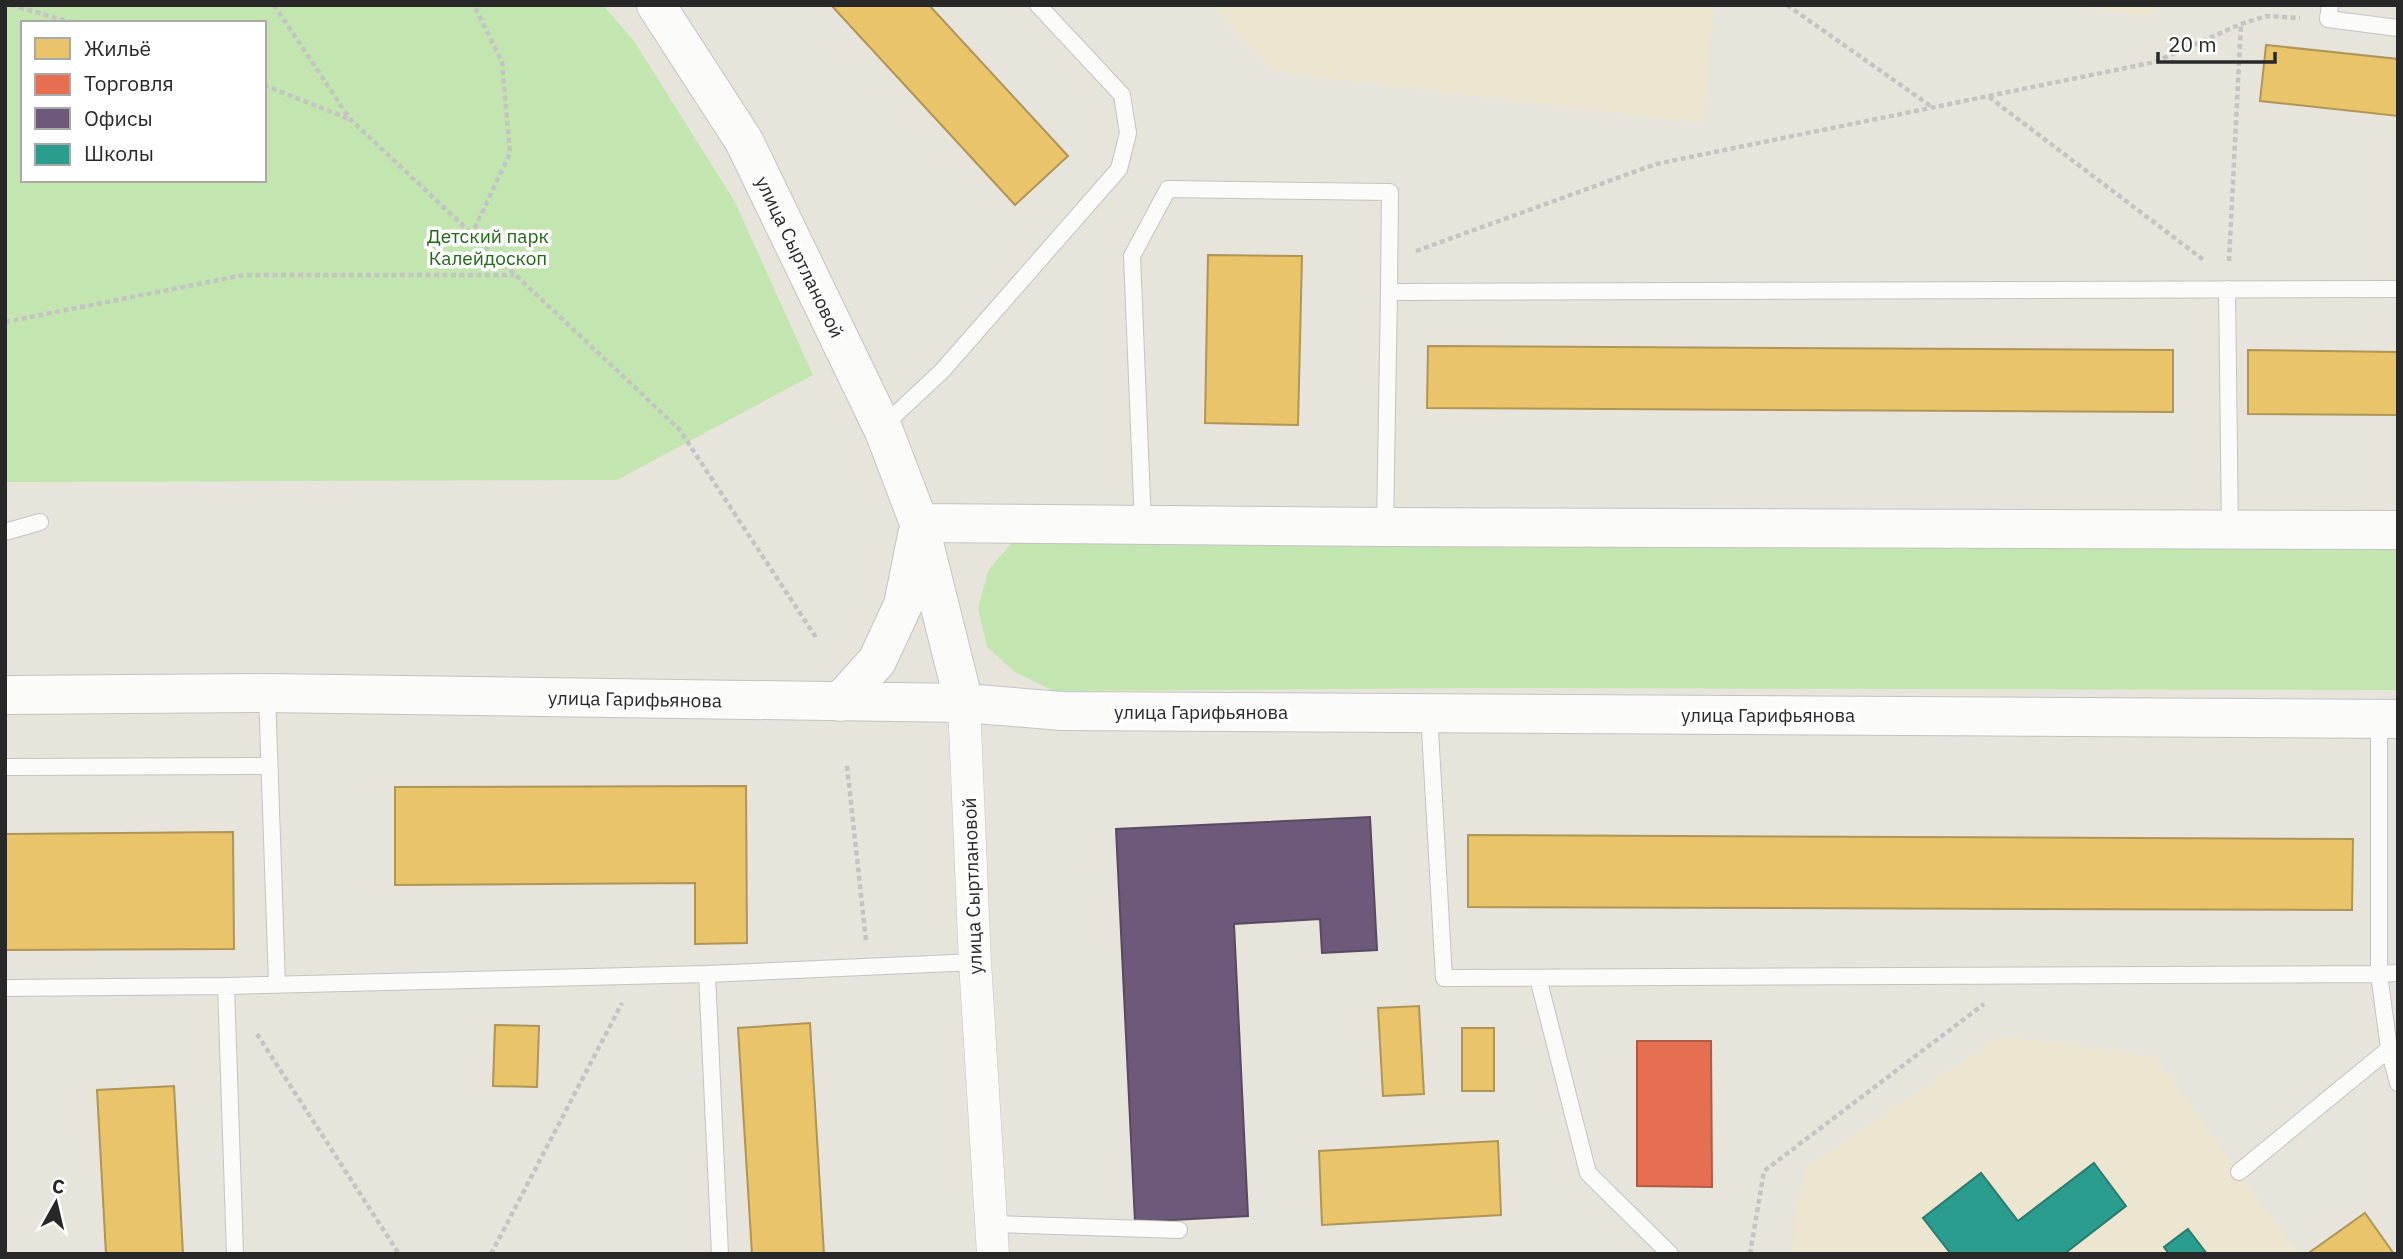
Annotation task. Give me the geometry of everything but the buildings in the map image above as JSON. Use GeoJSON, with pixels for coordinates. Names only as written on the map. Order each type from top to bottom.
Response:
{"type":"FeatureCollection","features":[{"type":"Feature","properties":{"kind":"street","name":"улица Сыртлановой"},"geometry":{"type":"LineString","coordinates":[[656,5],[744,141],[882,427],[919,523],[964,703],[975,962],[992,1239]]}},
{"type":"Feature","properties":{"kind":"street"},"geometry":{"type":"LineString","coordinates":[[840,702],[877,661],[903,605],[919,523],[2398,530]]}},
{"type":"Feature","properties":{"kind":"street","name":"улица Гарифьянова"},"geometry":{"type":"LineString","coordinates":[[5,695],[267,693],[964,703],[1062,711],[2388,719]]}},
{"type":"Feature","properties":{"kind":"lane"},"geometry":{"type":"LineString","coordinates":[[882,427],[942,371],[1119,169],[1128,133],[1122,95],[1038,5]]}},
{"type":"Feature","properties":{"kind":"lane"},"geometry":{"type":"LineString","coordinates":[[2329,12],[2398,28]]}},
{"type":"Feature","properties":{"kind":"lane"},"geometry":{"type":"LineString","coordinates":[[1143,525],[1132,256],[1168,189],[1390,192],[1385,527]]}},
{"type":"Feature","properties":{"kind":"lane"},"geometry":{"type":"LineString","coordinates":[[2228,284],[2230,531]]}},
{"type":"Feature","properties":{"kind":"lane"},"geometry":{"type":"LineString","coordinates":[[1389,292],[2228,284],[2398,289]]}},
{"type":"Feature","properties":{"kind":"lane"},"geometry":{"type":"LineString","coordinates":[[5,531],[40,522]]}},
{"type":"Feature","properties":{"kind":"lane"},"geometry":{"type":"LineString","coordinates":[[267,693],[277,984]]}},
{"type":"Feature","properties":{"kind":"lane"},"geometry":{"type":"LineString","coordinates":[[1429,712],[1444,978],[2398,973]]}},
{"type":"Feature","properties":{"kind":"lane"},"geometry":{"type":"LineString","coordinates":[[2388,719],[2379,974],[2389,1049],[2398,1083]]}},
{"type":"Feature","properties":{"kind":"lane"},"geometry":{"type":"LineString","coordinates":[[5,767],[269,766]]}},
{"type":"Feature","properties":{"kind":"lane"},"geometry":{"type":"LineString","coordinates":[[5,988],[226,986],[636,976],[975,962]]}},
{"type":"Feature","properties":{"kind":"lane"},"geometry":{"type":"LineString","coordinates":[[707,974],[720,1254]]}},
{"type":"Feature","properties":{"kind":"lane"},"geometry":{"type":"LineString","coordinates":[[1538,978],[1588,1173],[1670,1254]]}},
{"type":"Feature","properties":{"kind":"lane"},"geometry":{"type":"LineString","coordinates":[[226,986],[235,1254]]}},
{"type":"Feature","properties":{"kind":"lane"},"geometry":{"type":"LineString","coordinates":[[2239,1172],[2389,1049]]}},
{"type":"Feature","properties":{"kind":"lane"},"geometry":{"type":"LineString","coordinates":[[992,1239],[1179,1230]]}},
{"type":"Feature","properties":{"kind":"path"},"geometry":{"type":"LineString","coordinates":[[11,5],[67,21]]}},
{"type":"Feature","properties":{"kind":"path"},"geometry":{"type":"LineString","coordinates":[[274,5],[349,119],[679,429],[817,639]]}},
{"type":"Feature","properties":{"kind":"path"},"geometry":{"type":"LineString","coordinates":[[471,236],[510,153],[502,62],[474,5]]}},
{"type":"Feature","properties":{"kind":"path"},"geometry":{"type":"LineString","coordinates":[[1787,5],[1933,108]]}},
{"type":"Feature","properties":{"kind":"path"},"geometry":{"type":"LineString","coordinates":[[1389,260],[1656,164],[2155,62],[2241,24],[2266,16],[2329,12]]}},
{"type":"Feature","properties":{"kind":"path"},"geometry":{"type":"LineString","coordinates":[[2228,284],[2241,24]]}},
{"type":"Feature","properties":{"kind":"path"},"geometry":{"type":"LineString","coordinates":[[266,86],[349,119]]}},
{"type":"Feature","properties":{"kind":"path"},"geometry":{"type":"LineString","coordinates":[[1988,96],[2228,284]]}},
{"type":"Feature","properties":{"kind":"path"},"geometry":{"type":"LineString","coordinates":[[5,322],[244,275],[516,275]]}},
{"type":"Feature","properties":{"kind":"path"},"geometry":{"type":"LineString","coordinates":[[846,766],[869,967]]}},
{"type":"Feature","properties":{"kind":"path"},"geometry":{"type":"LineString","coordinates":[[491,1254],[636,976]]}},
{"type":"Feature","properties":{"kind":"path"},"geometry":{"type":"LineString","coordinates":[[1750,1254],[1764,1171],[2020,976]]}},
{"type":"Feature","properties":{"kind":"path"},"geometry":{"type":"LineString","coordinates":[[226,986],[399,1254]]}},
{"type":"Feature","properties":{"kind":"shaded area"},"geometry":{"type":"Polygon","coordinates":[[[1210,5],[1714,5],[1703,123],[1275,72],[1210,5]]]}},
{"type":"Feature","properties":{"kind":"shaded area"},"geometry":{"type":"Polygon","coordinates":[[[2064,5],[2154,5],[2152,16],[2064,5]]]}},
{"type":"Feature","properties":{"kind":"shaded area"},"geometry":{"type":"Polygon","coordinates":[[[2001,1036],[2156,1057],[2298,1254],[1791,1254],[1804,1169],[2001,1036]]]}},
{"type":"Feature","properties":{"kind":"green space","name":"Детский парк Калейдоскоп"},"geometry":{"type":"Polygon","coordinates":[[[5,5],[603,5],[634,41],[735,202],[813,375],[617,480],[5,482],[5,5]]]}},
{"type":"Feature","properties":{"kind":"green space"},"geometry":{"type":"Polygon","coordinates":[[[1013,542],[2398,546],[2398,690],[1472,688],[1053,691],[1015,672],[987,647],[978,608],[989,569],[1013,542]]]}}]}
